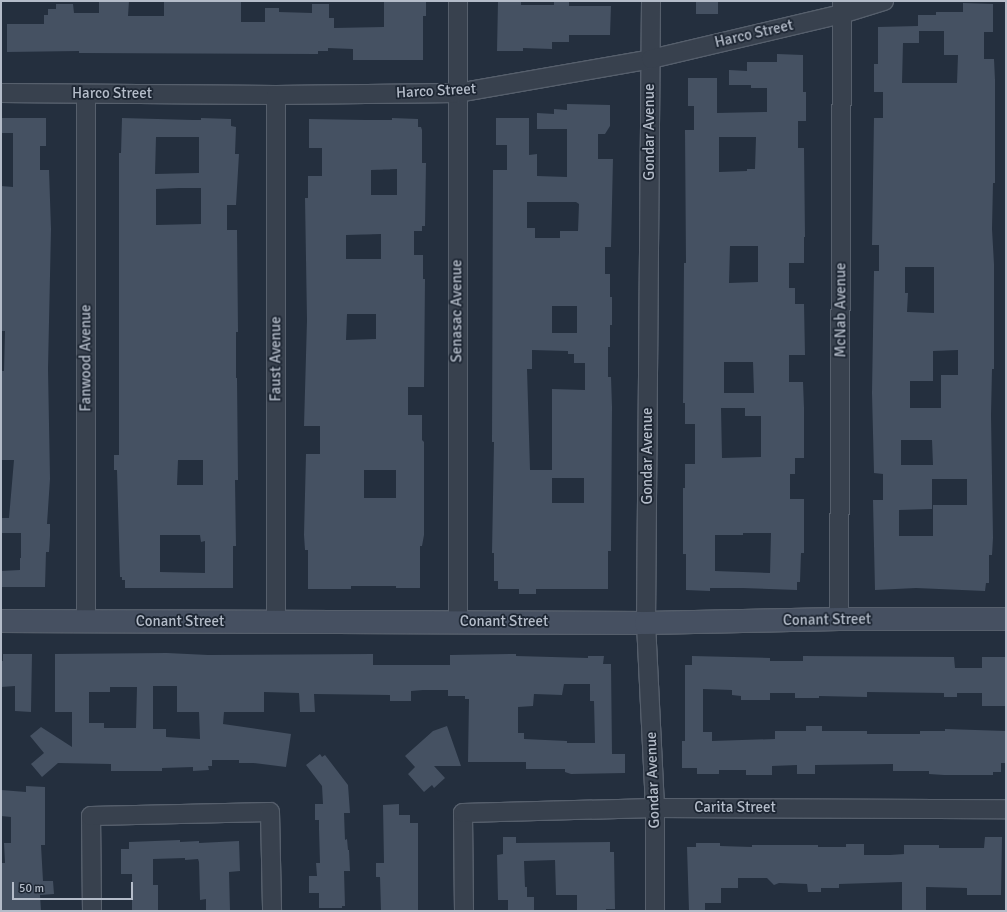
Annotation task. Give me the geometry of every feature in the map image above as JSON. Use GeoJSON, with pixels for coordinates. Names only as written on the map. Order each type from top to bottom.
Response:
{"type":"FeatureCollection","features":[{"type":"Feature","properties":{"kind":"street","name":"Senasac Avenue"},"geometry":{"type":"LineString","coordinates":[[458,1],[458,622]]}},
{"type":"Feature","properties":{"kind":"street","name":"Gondar Avenue"},"geometry":{"type":"LineString","coordinates":[[651,1],[646,623],[654,808],[655,911]]}},
{"type":"Feature","properties":{"kind":"street","name":"Harco Street"},"geometry":{"type":"LineString","coordinates":[[1,93],[276,95],[457,93],[651,58],[842,7],[884,1]]}},
{"type":"Feature","properties":{"kind":"street","name":"McNab Avenue"},"geometry":{"type":"LineString","coordinates":[[839,619],[842,7]]}},
{"type":"Feature","properties":{"kind":"street","name":"Fanwood Avenue"},"geometry":{"type":"LineString","coordinates":[[86,94],[86,621]]}},
{"type":"Feature","properties":{"kind":"street","name":"Faust Avenue"},"geometry":{"type":"LineString","coordinates":[[276,95],[276,622]]}},
{"type":"Feature","properties":{"kind":"street","name":"Conant Street"},"geometry":{"type":"LineString","coordinates":[[1,621],[646,623],[839,619],[1006,619]]}},
{"type":"Feature","properties":{"kind":"street","name":"Carita Street"},"geometry":{"type":"LineString","coordinates":[[464,911],[463,813],[654,808],[1006,809]]}},
{"type":"Feature","properties":{"kind":"street"},"geometry":{"type":"LineString","coordinates":[[92,911],[91,816],[270,812],[272,911]]}},
{"type":"Feature","properties":{"kind":"building"},"geometry":{"type":"Polygon","coordinates":[[[99,1],[129,1],[128,16],[164,16],[164,1],[241,1],[241,22],[265,22],[265,8],[279,8],[279,12],[312,13],[312,4],[329,4],[329,18],[334,18],[334,28],[384,27],[384,1],[426,1],[426,16],[423,16],[423,60],[353,60],[353,49],[328,48],[328,51],[318,51],[318,54],[79,53],[79,51],[7,52],[7,24],[44,24],[44,15],[48,15],[48,9],[56,9],[56,4],[73,4],[74,13],[99,13],[99,1]]]}},
{"type":"Feature","properties":{"kind":"building"},"geometry":{"type":"Polygon","coordinates":[[[498,1],[521,1],[521,5],[554,5],[554,1],[569,1],[569,6],[611,6],[610,35],[569,35],[569,42],[552,42],[552,49],[523,48],[523,51],[497,51],[498,1]]]}},
{"type":"Feature","properties":{"kind":"building"},"geometry":{"type":"Polygon","coordinates":[[[696,1],[718,1],[718,14],[696,14],[696,1]]]}},
{"type":"Feature","properties":{"kind":"building"},"geometry":{"type":"Polygon","coordinates":[[[963,3],[993,4],[993,32],[984,32],[984,59],[994,59],[995,80],[995,183],[993,183],[992,229],[994,264],[994,369],[992,369],[991,415],[993,538],[992,555],[989,555],[989,583],[986,583],[985,591],[916,588],[875,590],[873,500],[883,500],[883,474],[874,473],[872,393],[874,271],[879,271],[879,245],[872,245],[874,118],[883,118],[883,92],[874,92],[874,64],[878,64],[878,27],[918,26],[918,15],[936,15],[936,12],[963,12],[963,3]],[[919,31],[919,43],[903,43],[902,83],[957,83],[958,55],[944,55],[944,31],[919,31]],[[905,267],[905,293],[908,293],[907,312],[934,313],[934,267],[905,267]],[[958,350],[933,351],[933,381],[910,381],[910,408],[941,408],[941,375],[958,375],[958,350]],[[901,440],[901,465],[933,465],[932,440],[901,440]],[[932,479],[932,509],[899,510],[899,536],[933,536],[933,505],[967,505],[967,479],[932,479]]]}},
{"type":"Feature","properties":{"kind":"building"},"geometry":{"type":"Polygon","coordinates":[[[777,54],[803,55],[803,92],[806,92],[806,121],[798,121],[798,148],[804,148],[804,263],[789,263],[789,288],[795,288],[795,304],[804,304],[805,355],[789,355],[789,382],[803,382],[804,458],[795,458],[795,474],[790,474],[790,499],[804,499],[804,553],[801,553],[800,582],[797,582],[797,590],[710,588],[710,591],[686,590],[686,554],[683,554],[683,488],[685,488],[685,464],[695,464],[695,424],[685,424],[685,403],[683,403],[684,263],[686,263],[685,130],[694,130],[694,106],[688,106],[688,78],[717,78],[717,113],[767,112],[767,88],[751,88],[751,85],[729,85],[729,70],[747,71],[747,62],[777,62],[777,54]],[[719,137],[719,172],[747,171],[747,169],[755,169],[756,137],[719,137]],[[730,246],[729,283],[758,282],[758,246],[730,246]],[[724,362],[724,393],[754,393],[753,362],[724,362]],[[721,408],[722,458],[761,457],[761,416],[745,416],[745,408],[721,408]],[[771,533],[715,535],[715,571],[770,573],[771,533]]]}},
{"type":"Feature","properties":{"kind":"building"},"geometry":{"type":"Polygon","coordinates":[[[567,104],[610,105],[610,126],[605,134],[598,134],[598,159],[613,159],[611,247],[605,247],[605,274],[610,274],[610,297],[612,297],[612,325],[610,325],[610,347],[608,347],[608,377],[611,377],[612,407],[611,551],[608,551],[608,589],[536,589],[536,594],[519,594],[519,589],[498,589],[498,581],[494,581],[494,553],[492,553],[494,442],[492,442],[493,170],[507,170],[507,145],[496,145],[496,118],[529,118],[529,155],[537,154],[537,176],[567,177],[567,129],[537,129],[537,113],[554,114],[554,109],[567,110],[567,104]],[[527,202],[527,228],[535,228],[535,238],[560,238],[560,231],[578,231],[579,204],[576,202],[527,202]],[[552,306],[552,333],[577,333],[577,306],[552,306]],[[532,350],[532,369],[527,369],[530,470],[552,470],[552,389],[585,390],[585,363],[574,363],[574,354],[568,354],[568,351],[532,350]],[[552,478],[552,503],[584,503],[584,478],[552,478]]]}},
{"type":"Feature","properties":{"kind":"building"},"geometry":{"type":"Polygon","coordinates":[[[1,118],[46,118],[46,146],[40,146],[40,170],[49,170],[51,229],[48,369],[50,479],[47,524],[50,524],[50,536],[49,552],[46,552],[45,587],[1,587],[1,571],[20,570],[21,533],[1,533],[1,518],[9,518],[14,460],[1,460],[1,371],[4,371],[5,331],[1,331],[1,186],[13,187],[13,133],[1,133],[1,118]]]}},
{"type":"Feature","properties":{"kind":"building"},"geometry":{"type":"Polygon","coordinates":[[[122,118],[193,120],[201,120],[201,118],[231,119],[231,126],[236,127],[235,154],[239,154],[236,205],[227,205],[227,230],[237,230],[238,332],[236,332],[236,378],[238,480],[235,480],[236,546],[233,546],[233,588],[125,588],[125,580],[122,580],[122,577],[120,577],[117,470],[114,470],[114,455],[119,455],[119,153],[121,153],[122,118]],[[156,137],[155,174],[199,173],[199,137],[156,137]],[[201,188],[156,189],[156,225],[201,224],[201,188]],[[178,460],[177,485],[203,485],[203,460],[178,460]],[[160,535],[160,572],[205,573],[205,541],[201,542],[200,535],[160,535]]]}},
{"type":"Feature","properties":{"kind":"building"},"geometry":{"type":"Polygon","coordinates":[[[392,118],[418,119],[418,127],[421,127],[422,130],[422,163],[426,163],[425,226],[422,226],[422,231],[414,231],[414,255],[423,255],[423,279],[425,279],[424,387],[408,387],[408,415],[422,415],[422,440],[424,442],[424,535],[422,546],[420,546],[420,588],[396,588],[396,586],[351,586],[351,589],[308,589],[308,550],[305,550],[304,535],[306,454],[320,454],[320,426],[304,426],[307,320],[305,198],[308,198],[308,176],[322,176],[322,148],[309,148],[309,119],[392,120],[392,118]],[[397,169],[371,170],[371,195],[397,195],[397,169]],[[381,234],[346,235],[346,259],[381,259],[381,234]],[[347,314],[346,340],[376,339],[376,314],[347,314]],[[364,470],[364,498],[396,498],[396,470],[364,470]]]}},
{"type":"Feature","properties":{"kind":"building"},"geometry":{"type":"Polygon","coordinates":[[[3,654],[32,654],[31,712],[15,711],[15,686],[1,687],[1,661],[3,661],[3,654]]]}},
{"type":"Feature","properties":{"kind":"building"},"geometry":{"type":"Polygon","coordinates":[[[55,654],[373,654],[373,665],[450,665],[450,655],[516,654],[516,656],[588,658],[588,656],[604,656],[603,664],[611,664],[612,754],[625,754],[625,773],[571,774],[565,772],[565,769],[526,769],[526,762],[468,762],[469,699],[465,699],[465,696],[448,696],[448,690],[423,690],[411,691],[411,701],[390,701],[390,695],[314,694],[315,712],[300,712],[299,693],[264,692],[264,712],[224,712],[223,724],[291,734],[286,767],[239,763],[239,760],[212,760],[212,766],[208,766],[209,770],[193,771],[193,767],[162,768],[162,771],[111,771],[111,764],[58,763],[42,777],[31,764],[44,753],[30,736],[41,727],[72,747],[72,712],[55,712],[55,654]],[[564,684],[562,695],[534,694],[533,706],[518,707],[518,733],[524,733],[524,739],[567,741],[567,743],[595,743],[594,701],[590,701],[590,684],[564,684]],[[153,686],[153,729],[166,729],[166,737],[200,739],[199,712],[177,712],[177,686],[153,686]],[[110,687],[110,692],[89,692],[89,723],[104,723],[104,728],[136,728],[137,687],[110,687]]]}},
{"type":"Feature","properties":{"kind":"building"},"geometry":{"type":"Polygon","coordinates":[[[692,656],[770,658],[770,661],[803,661],[803,656],[954,657],[955,668],[982,668],[982,657],[1006,657],[1006,706],[982,706],[982,693],[957,693],[957,697],[944,697],[944,693],[867,692],[867,697],[819,696],[819,698],[795,698],[795,693],[770,693],[770,700],[741,700],[741,696],[732,695],[732,690],[703,689],[703,732],[712,732],[712,741],[775,739],[775,731],[806,731],[806,726],[822,726],[822,731],[867,731],[867,734],[920,734],[920,731],[945,731],[945,729],[1006,731],[1006,763],[1001,763],[1001,772],[993,772],[993,775],[944,775],[929,774],[929,771],[893,771],[893,764],[815,765],[815,774],[797,774],[797,765],[772,766],[772,775],[746,775],[746,770],[719,770],[719,774],[697,774],[697,768],[682,768],[682,741],[685,741],[685,665],[692,665],[692,656]]]}},
{"type":"Feature","properties":{"kind":"building"},"geometry":{"type":"Polygon","coordinates":[[[447,726],[461,766],[434,766],[445,778],[434,788],[432,785],[424,792],[408,774],[415,767],[405,756],[433,731],[447,726]]]}},
{"type":"Feature","properties":{"kind":"building"},"geometry":{"type":"Polygon","coordinates":[[[320,754],[322,757],[325,755],[348,785],[350,813],[344,813],[345,840],[347,839],[349,850],[350,871],[344,871],[345,906],[342,906],[342,908],[319,908],[319,893],[309,893],[309,876],[317,876],[316,863],[320,863],[319,820],[315,820],[315,804],[323,804],[322,786],[306,765],[320,754]]]}},
{"type":"Feature","properties":{"kind":"building"},"geometry":{"type":"Polygon","coordinates":[[[26,786],[45,787],[45,845],[41,845],[43,881],[53,881],[54,894],[40,895],[41,911],[2,911],[1,863],[5,863],[4,843],[11,843],[11,817],[1,816],[1,790],[26,792],[26,786]]]}},
{"type":"Feature","properties":{"kind":"building"},"geometry":{"type":"Polygon","coordinates":[[[399,804],[399,815],[410,815],[410,823],[418,823],[418,911],[381,911],[380,877],[376,877],[376,863],[384,863],[383,805],[399,804]]]}},
{"type":"Feature","properties":{"kind":"building"},"geometry":{"type":"Polygon","coordinates":[[[503,837],[516,837],[516,843],[610,842],[610,852],[614,852],[615,909],[606,909],[606,911],[577,911],[577,895],[556,895],[555,860],[524,861],[527,897],[534,897],[534,911],[508,911],[508,900],[498,900],[497,855],[503,854],[503,837]]]}},
{"type":"Feature","properties":{"kind":"building"},"geometry":{"type":"Polygon","coordinates":[[[985,837],[1002,837],[1001,895],[967,895],[967,888],[926,887],[926,911],[902,911],[902,882],[839,884],[839,888],[821,888],[821,892],[808,892],[807,884],[779,883],[774,885],[767,878],[738,878],[738,888],[721,888],[721,903],[705,903],[705,911],[689,911],[687,847],[696,847],[696,843],[720,843],[720,846],[752,847],[752,845],[818,845],[818,847],[846,847],[846,844],[864,844],[864,855],[890,855],[904,854],[904,845],[939,845],[939,848],[984,848],[985,837]]]}},
{"type":"Feature","properties":{"kind":"building"},"geometry":{"type":"Polygon","coordinates":[[[180,840],[180,842],[199,841],[199,843],[239,841],[240,871],[229,872],[230,911],[206,911],[206,899],[200,900],[198,859],[185,860],[185,858],[153,859],[153,885],[158,885],[158,911],[132,911],[132,874],[121,874],[121,849],[129,849],[129,842],[180,840]]]}}]}
